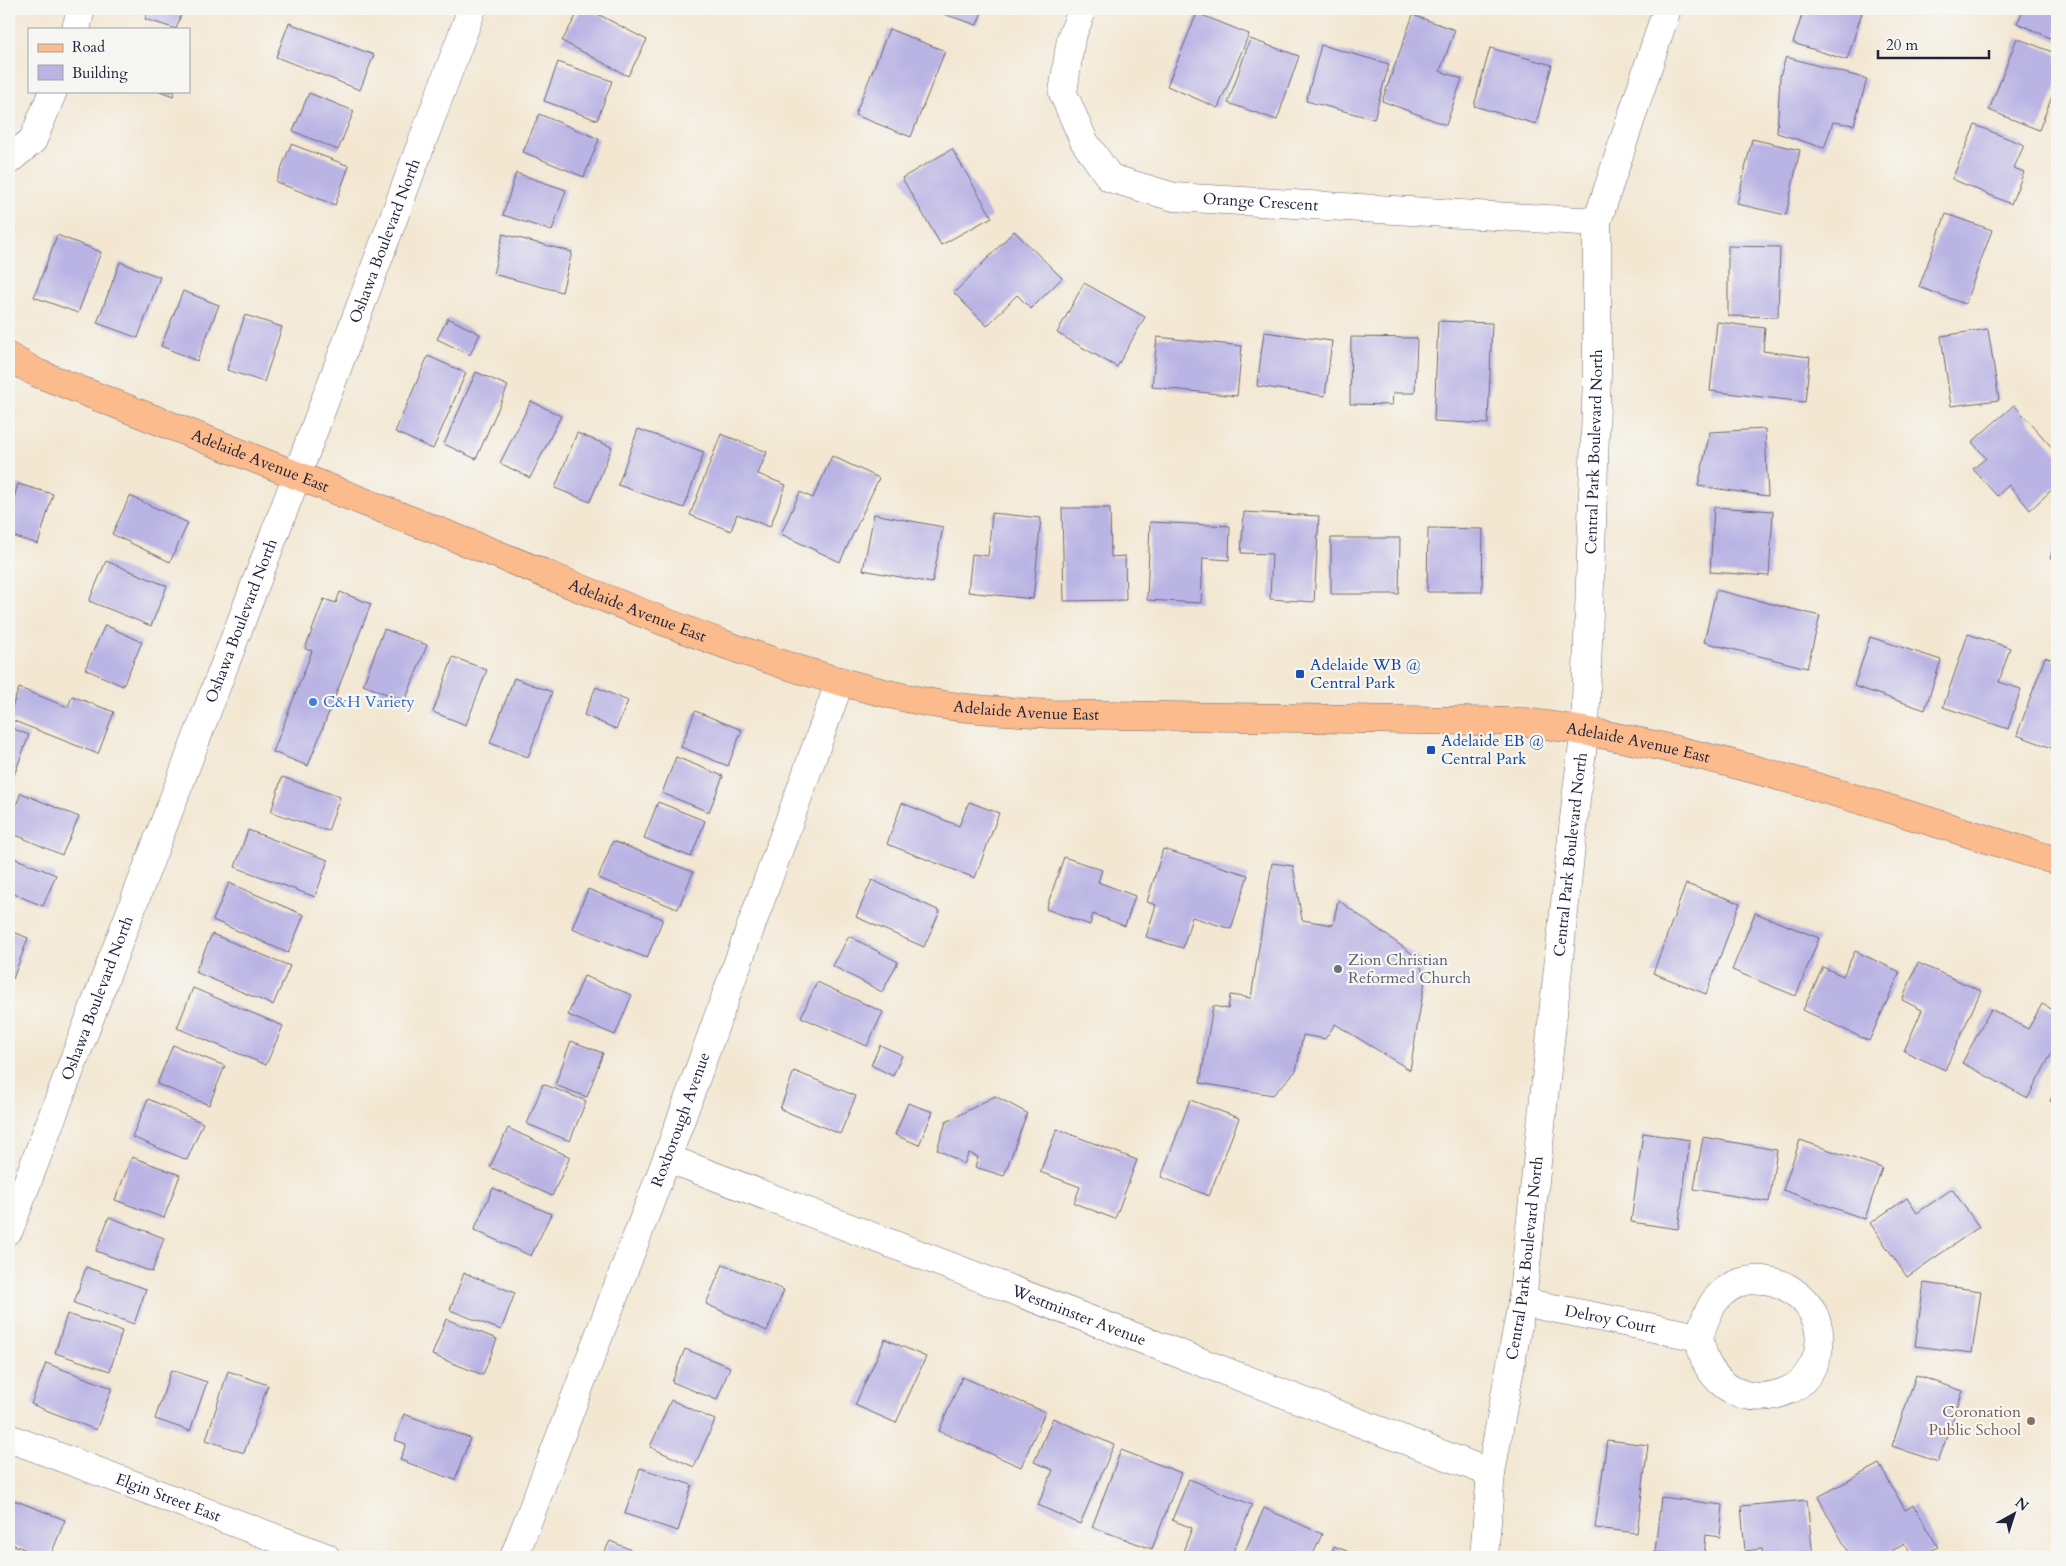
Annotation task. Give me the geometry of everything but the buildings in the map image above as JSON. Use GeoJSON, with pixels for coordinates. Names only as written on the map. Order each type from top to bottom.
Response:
{"type":"FeatureCollection","features":[{"type":"Feature","properties":{"kind":"main road","name":"Adelaide Avenue East"},"geometry":{"type":"LineString","coordinates":[[9,357],[37,373],[718,643],[840,681],[913,700],[996,711],[1050,714],[1524,722],[1585,730],[1671,748],[1814,786],[2057,861]]}},
{"type":"Feature","properties":{"kind":"main road","name":"Adelaide Avenue East"},"geometry":{"type":"LineString","coordinates":[[9,370],[37,373]]}},
{"type":"Feature","properties":{"kind":"street"},"geometry":{"type":"LineString","coordinates":[[76,28],[81,9]]}},
{"type":"Feature","properties":{"kind":"street","name":"Oshawa Boulevard North"},"geometry":{"type":"LineString","coordinates":[[9,1230],[297,475],[472,9]]}},
{"type":"Feature","properties":{"kind":"street","name":"Orange Crescent"},"geometry":{"type":"LineString","coordinates":[[1083,9],[1071,38],[1064,93],[1084,141],[1110,178],[1174,197],[1597,222]]}},
{"type":"Feature","properties":{"kind":"street","name":"Central Park Boulevard North"},"geometry":{"type":"LineString","coordinates":[[1484,1557],[1491,1473],[1522,1302],[1585,730],[1597,374],[1597,222],[1667,9]]}},
{"type":"Feature","properties":{"kind":"street"},"geometry":{"type":"LineString","coordinates":[[9,160],[34,140],[53,92]]}},
{"type":"Feature","properties":{"kind":"street","name":"Roxborough Avenue"},"geometry":{"type":"LineString","coordinates":[[514,1557],[667,1158],[840,681]]}},
{"type":"Feature","properties":{"kind":"street","name":"Westminster Avenue"},"geometry":{"type":"LineString","coordinates":[[667,1158],[1491,1473]]}},
{"type":"Feature","properties":{"kind":"street"},"geometry":{"type":"LineString","coordinates":[[1757,1280],[1784,1284],[1801,1296],[1813,1312],[1820,1332],[1818,1353],[1808,1374],[1794,1388],[1775,1397],[1744,1396],[1726,1387],[1707,1365],[1699,1337],[1709,1309],[1719,1296],[1737,1284],[1757,1280]]}},
{"type":"Feature","properties":{"kind":"street","name":"Delroy Court"},"geometry":{"type":"LineString","coordinates":[[1522,1302],[1699,1337]]}},
{"type":"Feature","properties":{"kind":"street","name":"Elgin Street East"},"geometry":{"type":"LineString","coordinates":[[9,1438],[326,1557]]}},
{"type":"Feature","properties":{"kind":"place","name":"Adelaide WB @ Central Park"},"geometry":{"type":"Point","coordinates":[1300,674]}},
{"type":"Feature","properties":{"kind":"place","name":"C&H Variety"},"geometry":{"type":"Point","coordinates":[313,702]}},
{"type":"Feature","properties":{"kind":"place","name":"Adelaide EB @ Central Park"},"geometry":{"type":"Point","coordinates":[1431,750]}},
{"type":"Feature","properties":{"kind":"place","name":"Zion Christian Reformed Church"},"geometry":{"type":"Point","coordinates":[1338,969]}},
{"type":"Feature","properties":{"kind":"place","name":"Coronation Public School"},"geometry":{"type":"Point","coordinates":[2031,1421]}}]}
